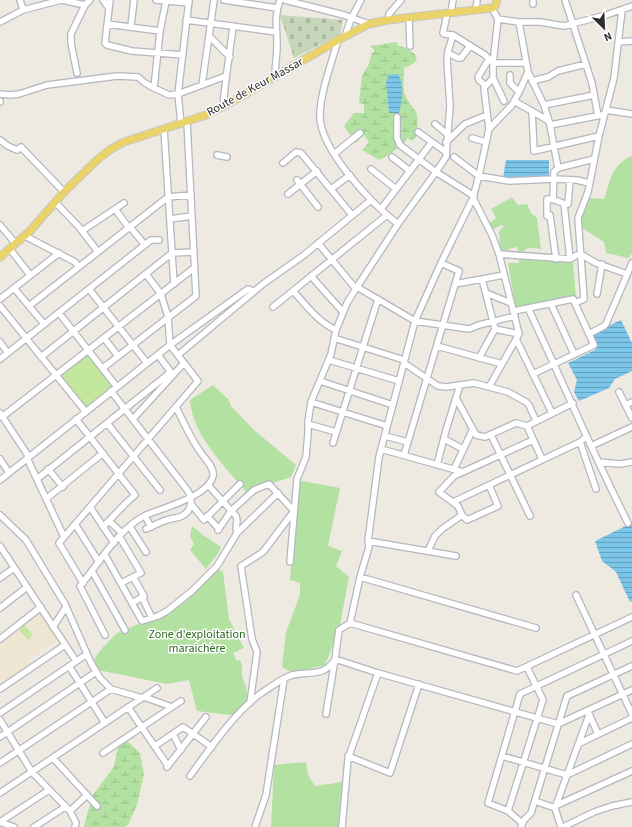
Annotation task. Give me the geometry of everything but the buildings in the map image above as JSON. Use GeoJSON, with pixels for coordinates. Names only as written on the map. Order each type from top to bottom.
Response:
{"type":"FeatureCollection","features":[{"type":"Feature","properties":{"kind":"main road"},"geometry":{"type":"LineString","coordinates":[[492,8],[498,0]]}},
{"type":"Feature","properties":{"kind":"main road","name":"Route de Keur Massar"},"geometry":{"type":"LineString","coordinates":[[0,257],[25,236],[54,202],[98,159],[111,149],[124,142],[184,123],[223,107],[345,36],[369,24],[388,20],[492,8]]}},
{"type":"Feature","properties":{"kind":"street"},"geometry":{"type":"LineString","coordinates":[[20,0],[23,10]]}},
{"type":"Feature","properties":{"kind":"street"},"geometry":{"type":"LineString","coordinates":[[0,22],[23,10],[62,0],[84,5]]}},
{"type":"Feature","properties":{"kind":"street"},"geometry":{"type":"LineString","coordinates":[[77,73],[71,43],[71,34],[84,5],[90,0]]}},
{"type":"Feature","properties":{"kind":"street"},"geometry":{"type":"LineString","coordinates":[[103,0],[109,8]]}},
{"type":"Feature","properties":{"kind":"street"},"geometry":{"type":"LineString","coordinates":[[110,0],[105,43],[107,46],[132,51],[183,55]]}},
{"type":"Feature","properties":{"kind":"street"},"geometry":{"type":"LineString","coordinates":[[131,26],[134,0]]}},
{"type":"Feature","properties":{"kind":"street"},"geometry":{"type":"LineString","coordinates":[[102,368],[196,296],[191,195],[184,123],[178,94],[189,2],[156,0]]}},
{"type":"Feature","properties":{"kind":"street"},"geometry":{"type":"LineString","coordinates":[[202,85],[214,0]]}},
{"type":"Feature","properties":{"kind":"street"},"geometry":{"type":"LineString","coordinates":[[224,0],[277,8]]}},
{"type":"Feature","properties":{"kind":"street"},"geometry":{"type":"LineString","coordinates":[[275,77],[277,45],[275,21],[280,0]]}},
{"type":"Feature","properties":{"kind":"street"},"geometry":{"type":"LineString","coordinates":[[285,0],[344,15],[351,19],[369,24]]}},
{"type":"Feature","properties":{"kind":"street"},"geometry":{"type":"LineString","coordinates":[[345,36],[351,19],[361,0]]}},
{"type":"Feature","properties":{"kind":"street"},"geometry":{"type":"LineString","coordinates":[[453,0],[444,34],[453,35],[485,55],[491,61],[525,63]]}},
{"type":"Feature","properties":{"kind":"street"},"geometry":{"type":"LineString","coordinates":[[476,10],[477,0]]}},
{"type":"Feature","properties":{"kind":"street"},"geometry":{"type":"LineString","coordinates":[[565,0],[586,64],[594,95],[603,114]]}},
{"type":"Feature","properties":{"kind":"street"},"geometry":{"type":"LineString","coordinates":[[154,88],[160,31],[166,1]]}},
{"type":"Feature","properties":{"kind":"street"},"geometry":{"type":"LineString","coordinates":[[388,20],[389,14],[398,1]]}},
{"type":"Feature","properties":{"kind":"street"},"geometry":{"type":"LineString","coordinates":[[498,19],[519,22],[540,22],[561,26],[573,24],[632,6]]}},
{"type":"Feature","properties":{"kind":"street"},"geometry":{"type":"LineString","coordinates":[[492,8],[498,19],[491,61],[493,78],[504,101]]}},
{"type":"Feature","properties":{"kind":"street"},"geometry":{"type":"LineString","coordinates":[[575,303],[584,299],[582,255],[578,218],[588,192],[603,114],[614,78],[622,10]]}},
{"type":"Feature","properties":{"kind":"street"},"geometry":{"type":"LineString","coordinates":[[409,18],[410,46]]}},
{"type":"Feature","properties":{"kind":"street"},"geometry":{"type":"LineString","coordinates":[[186,20],[276,32]]}},
{"type":"Feature","properties":{"kind":"street"},"geometry":{"type":"LineString","coordinates":[[519,22],[525,63],[532,81],[540,95],[550,123],[558,168]]}},
{"type":"Feature","properties":{"kind":"street"},"geometry":{"type":"LineString","coordinates":[[107,24],[160,31]]}},
{"type":"Feature","properties":{"kind":"street"},"geometry":{"type":"LineString","coordinates":[[223,107],[233,26]]}},
{"type":"Feature","properties":{"kind":"street"},"geometry":{"type":"LineString","coordinates":[[290,562],[297,479],[306,457],[311,402],[329,360],[336,330],[347,303],[356,288],[398,224],[446,157],[450,106],[447,60],[453,35]]}},
{"type":"Feature","properties":{"kind":"street"},"geometry":{"type":"LineString","coordinates":[[209,36],[230,57]]}},
{"type":"Feature","properties":{"kind":"street"},"geometry":{"type":"LineString","coordinates":[[338,40],[322,99],[320,124],[324,138],[334,154],[371,200],[398,224]]}},
{"type":"Feature","properties":{"kind":"street"},"geometry":{"type":"LineString","coordinates":[[619,42],[632,41]]}},
{"type":"Feature","properties":{"kind":"street"},"geometry":{"type":"LineString","coordinates":[[448,53],[461,58],[470,46]]}},
{"type":"Feature","properties":{"kind":"street"},"geometry":{"type":"LineString","coordinates":[[486,86],[479,80],[478,76],[491,61]]}},
{"type":"Feature","properties":{"kind":"street"},"geometry":{"type":"LineString","coordinates":[[532,81],[548,77],[558,71],[586,64]]}},
{"type":"Feature","properties":{"kind":"street"},"geometry":{"type":"LineString","coordinates":[[489,129],[514,101],[528,72]]}},
{"type":"Feature","properties":{"kind":"street"},"geometry":{"type":"LineString","coordinates":[[0,94],[10,96],[56,83],[117,76],[138,77],[154,88],[169,94],[178,94],[226,76]]}},
{"type":"Feature","properties":{"kind":"street"},"geometry":{"type":"LineString","coordinates":[[510,76],[510,83],[519,92]]}},
{"type":"Feature","properties":{"kind":"street"},"geometry":{"type":"LineString","coordinates":[[326,714],[339,630],[350,623],[360,577],[369,548],[368,541],[381,449],[387,426],[415,321],[473,197],[489,129],[484,94],[486,86],[493,78]]}},
{"type":"Feature","properties":{"kind":"street"},"geometry":{"type":"LineString","coordinates":[[544,105],[594,95]]}},
{"type":"Feature","properties":{"kind":"street"},"geometry":{"type":"LineString","coordinates":[[514,101],[550,123],[603,114],[632,114]]}},
{"type":"Feature","properties":{"kind":"street"},"geometry":{"type":"LineString","coordinates":[[532,111],[534,151],[599,136]]}},
{"type":"Feature","properties":{"kind":"street"},"geometry":{"type":"LineString","coordinates":[[446,142],[465,124],[487,115]]}},
{"type":"Feature","properties":{"kind":"street"},"geometry":{"type":"LineString","coordinates":[[397,117],[398,142],[407,152],[473,197],[492,235],[499,254],[518,336],[533,374],[552,413]]}},
{"type":"Feature","properties":{"kind":"street"},"geometry":{"type":"LineString","coordinates":[[434,124],[447,134]]}},
{"type":"Feature","properties":{"kind":"street"},"geometry":{"type":"LineString","coordinates":[[164,129],[174,284]]}},
{"type":"Feature","properties":{"kind":"street"},"geometry":{"type":"LineString","coordinates":[[418,132],[446,152]]}},
{"type":"Feature","properties":{"kind":"street"},"geometry":{"type":"LineString","coordinates":[[334,154],[360,134]]}},
{"type":"Feature","properties":{"kind":"street"},"geometry":{"type":"LineString","coordinates":[[472,138],[486,142]]}},
{"type":"Feature","properties":{"kind":"street"},"geometry":{"type":"LineString","coordinates":[[0,140],[17,150],[21,147],[64,192]]}},
{"type":"Feature","properties":{"kind":"street"},"geometry":{"type":"LineString","coordinates":[[381,209],[432,142]]}},
{"type":"Feature","properties":{"kind":"street"},"geometry":{"type":"LineString","coordinates":[[283,162],[298,151],[302,153],[352,215]]}},
{"type":"Feature","properties":{"kind":"street"},"geometry":{"type":"LineString","coordinates":[[217,156],[227,158]]}},
{"type":"Feature","properties":{"kind":"street"},"geometry":{"type":"LineString","coordinates":[[392,157],[410,171]]}},
{"type":"Feature","properties":{"kind":"street"},"geometry":{"type":"LineString","coordinates":[[454,157],[479,176],[509,180],[554,179],[589,183]]}},
{"type":"Feature","properties":{"kind":"street"},"geometry":{"type":"LineString","coordinates":[[553,199],[554,172],[558,168],[594,159]]}},
{"type":"Feature","properties":{"kind":"street"},"geometry":{"type":"LineString","coordinates":[[371,169],[396,189]]}},
{"type":"Feature","properties":{"kind":"street"},"geometry":{"type":"LineString","coordinates":[[288,194],[298,182],[317,171]]}},
{"type":"Feature","properties":{"kind":"street"},"geometry":{"type":"LineString","coordinates":[[331,189],[350,175]]}},
{"type":"Feature","properties":{"kind":"street"},"geometry":{"type":"LineString","coordinates":[[564,204],[568,204],[570,180]]}},
{"type":"Feature","properties":{"kind":"street"},"geometry":{"type":"LineString","coordinates":[[298,182],[318,207]]}},
{"type":"Feature","properties":{"kind":"street"},"geometry":{"type":"LineString","coordinates":[[29,306],[168,197],[191,195]]}},
{"type":"Feature","properties":{"kind":"street"},"geometry":{"type":"LineString","coordinates":[[556,258],[550,215],[546,216],[547,199],[553,199],[564,204]]}},
{"type":"Feature","properties":{"kind":"street"},"geometry":{"type":"LineString","coordinates":[[178,355],[254,291],[318,243],[371,200]]}},
{"type":"Feature","properties":{"kind":"street"},"geometry":{"type":"LineString","coordinates":[[54,202],[82,231],[98,252]]}},
{"type":"Feature","properties":{"kind":"street"},"geometry":{"type":"LineString","coordinates":[[82,231],[124,203]]}},
{"type":"Feature","properties":{"kind":"street"},"geometry":{"type":"LineString","coordinates":[[564,204],[570,259]]}},
{"type":"Feature","properties":{"kind":"street"},"geometry":{"type":"LineString","coordinates":[[115,209],[145,245]]}},
{"type":"Feature","properties":{"kind":"street"},"geometry":{"type":"LineString","coordinates":[[274,307],[387,215]]}},
{"type":"Feature","properties":{"kind":"street"},"geometry":{"type":"LineString","coordinates":[[170,218],[192,216]]}},
{"type":"Feature","properties":{"kind":"street"},"geometry":{"type":"LineString","coordinates":[[0,225],[16,244]]}},
{"type":"Feature","properties":{"kind":"street"},"geometry":{"type":"LineString","coordinates":[[25,236],[75,262],[79,267]]}},
{"type":"Feature","properties":{"kind":"street"},"geometry":{"type":"LineString","coordinates":[[0,359],[151,240],[159,240]]}},
{"type":"Feature","properties":{"kind":"street"},"geometry":{"type":"LineString","coordinates":[[318,243],[356,288],[415,321],[470,329],[479,325],[494,322],[528,308],[573,299],[594,345],[533,374]]}},
{"type":"Feature","properties":{"kind":"street"},"geometry":{"type":"LineString","coordinates":[[10,249],[30,275]]}},
{"type":"Feature","properties":{"kind":"street"},"geometry":{"type":"LineString","coordinates":[[41,357],[172,253],[194,252]]}},
{"type":"Feature","properties":{"kind":"street"},"geometry":{"type":"LineString","coordinates":[[0,299],[58,253]]}},
{"type":"Feature","properties":{"kind":"street"},"geometry":{"type":"LineString","coordinates":[[499,254],[570,259],[577,255],[582,255],[628,274]]}},
{"type":"Feature","properties":{"kind":"street"},"geometry":{"type":"LineString","coordinates":[[404,455],[459,271],[441,263]]}},
{"type":"Feature","properties":{"kind":"street"},"geometry":{"type":"LineString","coordinates":[[597,294],[602,264]]}},
{"type":"Feature","properties":{"kind":"street"},"geometry":{"type":"LineString","coordinates":[[589,334],[606,324],[632,264]]}},
{"type":"Feature","properties":{"kind":"street"},"geometry":{"type":"LineString","coordinates":[[64,537],[28,457],[1,415],[56,375],[194,268]]}},
{"type":"Feature","properties":{"kind":"street"},"geometry":{"type":"LineString","coordinates":[[83,582],[59,543],[198,381],[170,345],[168,317],[161,294],[146,274]]}},
{"type":"Feature","properties":{"kind":"street"},"geometry":{"type":"LineString","coordinates":[[455,284],[504,275]]}},
{"type":"Feature","properties":{"kind":"street"},"geometry":{"type":"LineString","coordinates":[[311,276],[343,312]]}},
{"type":"Feature","properties":{"kind":"street"},"geometry":{"type":"LineString","coordinates":[[479,358],[495,330],[482,279]]}},
{"type":"Feature","properties":{"kind":"street"},"geometry":{"type":"LineString","coordinates":[[14,288],[44,324]]}},
{"type":"Feature","properties":{"kind":"street"},"geometry":{"type":"LineString","coordinates":[[89,289],[147,363]]}},
{"type":"Feature","properties":{"kind":"street"},"geometry":{"type":"LineString","coordinates":[[0,480],[170,345],[248,290],[254,291]]}},
{"type":"Feature","properties":{"kind":"street"},"geometry":{"type":"LineString","coordinates":[[293,291],[327,326],[336,330]]}},
{"type":"Feature","properties":{"kind":"street"},"geometry":{"type":"LineString","coordinates":[[486,293],[511,303]]}},
{"type":"Feature","properties":{"kind":"street"},"geometry":{"type":"LineString","coordinates":[[333,443],[378,299]]}},
{"type":"Feature","properties":{"kind":"street"},"geometry":{"type":"LineString","coordinates":[[551,304],[574,354]]}},
{"type":"Feature","properties":{"kind":"street"},"geometry":{"type":"LineString","coordinates":[[0,306],[86,412]]}},
{"type":"Feature","properties":{"kind":"street"},"geometry":{"type":"LineString","coordinates":[[528,308],[573,403],[586,437],[628,523]]}},
{"type":"Feature","properties":{"kind":"street"},"geometry":{"type":"LineString","coordinates":[[59,313],[117,387]]}},
{"type":"Feature","properties":{"kind":"street"},"geometry":{"type":"LineString","coordinates":[[495,330],[518,336]]}},
{"type":"Feature","properties":{"kind":"street"},"geometry":{"type":"LineString","coordinates":[[489,387],[518,336]]}},
{"type":"Feature","properties":{"kind":"street"},"geometry":{"type":"LineString","coordinates":[[104,338],[118,356]]}},
{"type":"Feature","properties":{"kind":"street"},"geometry":{"type":"LineString","coordinates":[[334,338],[404,362],[438,386],[446,387],[474,383],[508,392],[529,405],[536,421]]}},
{"type":"Feature","properties":{"kind":"street"},"geometry":{"type":"LineString","coordinates":[[0,342],[8,353]]}},
{"type":"Feature","properties":{"kind":"street"},"geometry":{"type":"LineString","coordinates":[[437,346],[502,364]]}},
{"type":"Feature","properties":{"kind":"street"},"geometry":{"type":"LineString","coordinates":[[158,355],[172,374]]}},
{"type":"Feature","properties":{"kind":"street"},"geometry":{"type":"LineString","coordinates":[[329,360],[399,381]]}},
{"type":"Feature","properties":{"kind":"street"},"geometry":{"type":"LineString","coordinates":[[37,479],[125,409],[172,374],[184,363]]}},
{"type":"Feature","properties":{"kind":"street"},"geometry":{"type":"LineString","coordinates":[[133,419],[172,374]]}},
{"type":"Feature","properties":{"kind":"street"},"geometry":{"type":"LineString","coordinates":[[320,381],[393,405]]}},
{"type":"Feature","properties":{"kind":"street"},"geometry":{"type":"LineString","coordinates":[[438,465],[460,385]]}},
{"type":"Feature","properties":{"kind":"street"},"geometry":{"type":"LineString","coordinates":[[111,391],[192,497],[188,511],[183,516],[170,519],[148,528],[145,516]]}},
{"type":"Feature","properties":{"kind":"street"},"geometry":{"type":"LineString","coordinates":[[619,392],[632,418]]}},
{"type":"Feature","properties":{"kind":"street"},"geometry":{"type":"LineString","coordinates":[[456,398],[476,435],[485,437],[516,423],[527,426],[573,403]]}},
{"type":"Feature","properties":{"kind":"street"},"geometry":{"type":"LineString","coordinates":[[311,402],[387,426]]}},
{"type":"Feature","properties":{"kind":"street"},"geometry":{"type":"LineString","coordinates":[[626,405],[632,402]]}},
{"type":"Feature","properties":{"kind":"street"},"geometry":{"type":"LineString","coordinates":[[105,635],[80,586],[120,535],[145,516],[192,497],[208,485],[213,478],[211,468],[198,449],[176,407]]}},
{"type":"Feature","properties":{"kind":"street"},"geometry":{"type":"LineString","coordinates":[[76,419],[135,495],[104,527]]}},
{"type":"Feature","properties":{"kind":"street"},"geometry":{"type":"LineString","coordinates":[[107,423],[160,490]]}},
{"type":"Feature","properties":{"kind":"street"},"geometry":{"type":"LineString","coordinates":[[308,424],[336,432]]}},
{"type":"Feature","properties":{"kind":"street"},"geometry":{"type":"LineString","coordinates":[[527,426],[542,460]]}},
{"type":"Feature","properties":{"kind":"street"},"geometry":{"type":"LineString","coordinates":[[591,446],[632,427]]}},
{"type":"Feature","properties":{"kind":"street"},"geometry":{"type":"LineString","coordinates":[[454,469],[473,429]]}},
{"type":"Feature","properties":{"kind":"street"},"geometry":{"type":"LineString","coordinates":[[491,435],[530,516]]}},
{"type":"Feature","properties":{"kind":"street"},"geometry":{"type":"LineString","coordinates":[[385,436],[408,442]]}},
{"type":"Feature","properties":{"kind":"street"},"geometry":{"type":"LineString","coordinates":[[453,502],[580,442],[586,437]]}},
{"type":"Feature","properties":{"kind":"street"},"geometry":{"type":"LineString","coordinates":[[444,440],[463,449]]}},
{"type":"Feature","properties":{"kind":"street"},"geometry":{"type":"LineString","coordinates":[[489,485],[498,506],[467,520],[462,515],[458,506],[439,492],[454,476],[533,440]]}},
{"type":"Feature","properties":{"kind":"street"},"geometry":{"type":"LineString","coordinates":[[580,442],[596,489]]}},
{"type":"Feature","properties":{"kind":"street"},"geometry":{"type":"LineString","coordinates":[[381,449],[463,472]]}},
{"type":"Feature","properties":{"kind":"street"},"geometry":{"type":"LineString","coordinates":[[46,499],[103,454]]}},
{"type":"Feature","properties":{"kind":"street"},"geometry":{"type":"LineString","coordinates":[[0,458],[9,473]]}},
{"type":"Feature","properties":{"kind":"street"},"geometry":{"type":"LineString","coordinates":[[599,462],[620,464],[632,462]]}},
{"type":"Feature","properties":{"kind":"street"},"geometry":{"type":"LineString","coordinates":[[48,470],[62,487]]}},
{"type":"Feature","properties":{"kind":"street"},"geometry":{"type":"LineString","coordinates":[[191,504],[204,520],[240,484]]}},
{"type":"Feature","properties":{"kind":"street"},"geometry":{"type":"LineString","coordinates":[[207,516],[219,529],[231,511],[254,490],[269,484],[294,511]]}},
{"type":"Feature","properties":{"kind":"street"},"geometry":{"type":"LineString","coordinates":[[208,485],[237,518],[236,529],[238,534]]}},
{"type":"Feature","properties":{"kind":"street"},"geometry":{"type":"LineString","coordinates":[[105,555],[142,620],[152,618],[167,611],[210,574],[238,534],[278,493]]}},
{"type":"Feature","properties":{"kind":"street"},"geometry":{"type":"LineString","coordinates":[[90,506],[114,543]]}},
{"type":"Feature","properties":{"kind":"street"},"geometry":{"type":"LineString","coordinates":[[250,703],[256,652],[252,639],[241,566],[263,552],[294,511]]}},
{"type":"Feature","properties":{"kind":"street"},"geometry":{"type":"LineString","coordinates":[[0,515],[26,540],[66,607],[87,654],[100,678],[111,689],[172,707]]}},
{"type":"Feature","properties":{"kind":"street"},"geometry":{"type":"LineString","coordinates":[[428,551],[435,536],[442,529],[462,515]]}},
{"type":"Feature","properties":{"kind":"street"},"geometry":{"type":"LineString","coordinates":[[109,521],[120,535],[141,573],[121,583]]}},
{"type":"Feature","properties":{"kind":"street"},"geometry":{"type":"LineString","coordinates":[[75,524],[100,562]]}},
{"type":"Feature","properties":{"kind":"street"},"geometry":{"type":"LineString","coordinates":[[130,527],[146,552]]}},
{"type":"Feature","properties":{"kind":"street"},"geometry":{"type":"LineString","coordinates":[[368,541],[456,556]]}},
{"type":"Feature","properties":{"kind":"street"},"geometry":{"type":"LineString","coordinates":[[0,546],[76,661]]}},
{"type":"Feature","properties":{"kind":"street"},"geometry":{"type":"LineString","coordinates":[[0,578],[14,568]]}},
{"type":"Feature","properties":{"kind":"street"},"geometry":{"type":"LineString","coordinates":[[92,571],[125,630]]}},
{"type":"Feature","properties":{"kind":"street"},"geometry":{"type":"LineString","coordinates":[[133,577],[144,596],[142,597],[152,618]]}},
{"type":"Feature","properties":{"kind":"street"},"geometry":{"type":"LineString","coordinates":[[360,577],[536,628]]}},
{"type":"Feature","properties":{"kind":"street"},"geometry":{"type":"LineString","coordinates":[[0,608],[27,587]]}},
{"type":"Feature","properties":{"kind":"street"},"geometry":{"type":"LineString","coordinates":[[576,595],[632,714]]}},
{"type":"Feature","properties":{"kind":"street"},"geometry":{"type":"LineString","coordinates":[[132,603],[142,597]]}},
{"type":"Feature","properties":{"kind":"street"},"geometry":{"type":"LineString","coordinates":[[0,639],[40,607]]}},
{"type":"Feature","properties":{"kind":"street"},"geometry":{"type":"LineString","coordinates":[[53,627],[66,607]]}},
{"type":"Feature","properties":{"kind":"street"},"geometry":{"type":"LineString","coordinates":[[350,623],[517,671],[632,617]]}},
{"type":"Feature","properties":{"kind":"street"},"geometry":{"type":"LineString","coordinates":[[632,641],[520,694],[488,803],[508,810],[522,825],[531,813],[567,696],[632,666]]}},
{"type":"Feature","properties":{"kind":"street"},"geometry":{"type":"LineString","coordinates":[[0,689],[65,645]]}},
{"type":"Feature","properties":{"kind":"street"},"geometry":{"type":"LineString","coordinates":[[0,713],[87,654]]}},
{"type":"Feature","properties":{"kind":"street"},"geometry":{"type":"LineString","coordinates":[[335,659],[378,673],[558,724],[588,713],[632,690]]}},
{"type":"Feature","properties":{"kind":"street"},"geometry":{"type":"LineString","coordinates":[[190,776],[212,747],[250,703],[262,693],[284,679],[292,676],[325,670],[335,659]]}},
{"type":"Feature","properties":{"kind":"street"},"geometry":{"type":"LineString","coordinates":[[69,666],[105,723]]}},
{"type":"Feature","properties":{"kind":"street"},"geometry":{"type":"LineString","coordinates":[[508,810],[543,700],[527,667]]}},
{"type":"Feature","properties":{"kind":"street"},"geometry":{"type":"LineString","coordinates":[[0,737],[96,672]]}},
{"type":"Feature","properties":{"kind":"street"},"geometry":{"type":"LineString","coordinates":[[342,827],[348,756],[378,673]]}},
{"type":"Feature","properties":{"kind":"street"},"geometry":{"type":"LineString","coordinates":[[255,827],[266,795],[284,679]]}},
{"type":"Feature","properties":{"kind":"street"},"geometry":{"type":"LineString","coordinates":[[348,756],[390,773],[419,684]]}},
{"type":"Feature","properties":{"kind":"street"},"geometry":{"type":"LineString","coordinates":[[0,793],[157,688]]}},
{"type":"Feature","properties":{"kind":"street"},"geometry":{"type":"LineString","coordinates":[[0,763],[111,689]]}},
{"type":"Feature","properties":{"kind":"street"},"geometry":{"type":"LineString","coordinates":[[103,753],[181,701]]}},
{"type":"Feature","properties":{"kind":"street"},"geometry":{"type":"LineString","coordinates":[[128,707],[168,767],[206,717]]}},
{"type":"Feature","properties":{"kind":"street"},"geometry":{"type":"LineString","coordinates":[[588,713],[598,734]]}},
{"type":"Feature","properties":{"kind":"street"},"geometry":{"type":"LineString","coordinates":[[588,713],[555,807],[562,827],[594,812],[612,806],[632,802]]}},
{"type":"Feature","properties":{"kind":"street"},"geometry":{"type":"LineString","coordinates":[[578,744],[632,718]]}},
{"type":"Feature","properties":{"kind":"street"},"geometry":{"type":"LineString","coordinates":[[0,720],[32,772],[68,809],[76,823],[75,827]]}},
{"type":"Feature","properties":{"kind":"street"},"geometry":{"type":"LineString","coordinates":[[155,746],[183,727],[212,747]]}},
{"type":"Feature","properties":{"kind":"street"},"geometry":{"type":"LineString","coordinates":[[173,734],[181,750]]}},
{"type":"Feature","properties":{"kind":"street"},"geometry":{"type":"LineString","coordinates":[[502,756],[567,774],[632,744]]}},
{"type":"Feature","properties":{"kind":"street"},"geometry":{"type":"LineString","coordinates":[[53,758],[97,806]]}},
{"type":"Feature","properties":{"kind":"street"},"geometry":{"type":"LineString","coordinates":[[535,801],[555,807],[632,771]]}},
{"type":"Feature","properties":{"kind":"street"},"geometry":{"type":"LineString","coordinates":[[0,822],[49,790]]}},
{"type":"Feature","properties":{"kind":"street"},"geometry":{"type":"LineString","coordinates":[[34,827],[68,809],[87,795]]}},
{"type":"Feature","properties":{"kind":"street"},"geometry":{"type":"LineString","coordinates":[[0,822],[14,827]]}},
{"type":"Feature","properties":{"kind":"shaded area"},"geometry":{"type":"Polygon","coordinates":[[[37,614],[43,615],[59,639],[28,660],[31,665],[3,684],[0,679],[0,642],[37,614]]]}},
{"type":"Feature","properties":{"kind":"green space"},"geometry":{"type":"Polygon","coordinates":[[[280,15],[343,20],[340,34],[294,58],[280,15]]]}},
{"type":"Feature","properties":{"kind":"green space"},"geometry":{"type":"Polygon","coordinates":[[[397,42],[397,45],[413,52],[417,58],[411,65],[404,68],[403,85],[407,99],[416,112],[418,120],[417,126],[421,130],[412,141],[408,138],[402,145],[406,148],[403,151],[398,147],[390,154],[379,160],[362,150],[369,142],[364,135],[356,143],[344,126],[354,113],[364,113],[364,104],[359,103],[362,76],[368,66],[372,53],[375,51],[370,46],[397,42]]]}},
{"type":"Feature","properties":{"kind":"green space"},"geometry":{"type":"Polygon","coordinates":[[[632,156],[632,253],[629,258],[606,253],[604,242],[579,226],[586,198],[604,199],[610,180],[616,168],[625,159],[632,156]]]}},
{"type":"Feature","properties":{"kind":"green space"},"geometry":{"type":"Polygon","coordinates":[[[512,197],[518,205],[527,204],[531,213],[537,218],[541,249],[529,248],[520,255],[573,262],[576,298],[516,310],[508,263],[519,263],[517,247],[509,249],[505,254],[500,246],[499,232],[504,226],[501,225],[490,231],[487,225],[496,218],[491,209],[512,197]]]}},
{"type":"Feature","properties":{"kind":"green space"},"geometry":{"type":"Polygon","coordinates":[[[88,353],[114,386],[86,408],[60,375],[88,353]]]}},
{"type":"Feature","properties":{"kind":"green space"},"geometry":{"type":"Polygon","coordinates":[[[213,385],[228,399],[231,406],[255,431],[296,465],[291,477],[246,492],[229,472],[203,438],[192,413],[190,400],[213,385]]]}},
{"type":"Feature","properties":{"kind":"green space"},"geometry":{"type":"Polygon","coordinates":[[[302,481],[340,488],[328,546],[342,551],[336,566],[349,577],[339,630],[325,665],[292,673],[282,667],[286,632],[300,595],[300,583],[290,580],[299,482],[302,481]]]}},
{"type":"Feature","properties":{"kind":"green space"},"geometry":{"type":"Polygon","coordinates":[[[192,526],[221,547],[217,555],[206,569],[190,550],[194,544],[190,536],[192,526]]]}},
{"type":"Feature","properties":{"kind":"green space","name":"Zone d'exploitation maraichère"},"geometry":{"type":"Polygon","coordinates":[[[216,568],[223,572],[229,619],[244,648],[233,653],[237,661],[240,660],[242,665],[242,676],[249,703],[238,716],[197,711],[189,680],[167,684],[98,670],[94,659],[117,633],[177,608],[196,591],[198,585],[216,568]]]}},
{"type":"Feature","properties":{"kind":"green space"},"geometry":{"type":"Polygon","coordinates":[[[24,625],[33,635],[28,640],[19,630],[24,625]]]}},
{"type":"Feature","properties":{"kind":"green space"},"geometry":{"type":"Polygon","coordinates":[[[126,740],[140,753],[144,774],[137,805],[128,825],[125,827],[84,827],[92,796],[114,767],[118,747],[126,740]]]}},
{"type":"Feature","properties":{"kind":"green space"},"geometry":{"type":"Polygon","coordinates":[[[306,762],[308,775],[315,786],[342,782],[338,827],[271,827],[274,765],[306,762]]]}},
{"type":"Feature","properties":{"kind":"water"},"geometry":{"type":"Polygon","coordinates":[[[398,74],[402,83],[402,98],[399,113],[389,113],[386,82],[389,75],[398,74]]]}},
{"type":"Feature","properties":{"kind":"water"},"geometry":{"type":"Polygon","coordinates":[[[506,160],[549,160],[549,176],[503,178],[506,160]]]}},
{"type":"Feature","properties":{"kind":"water"},"geometry":{"type":"Polygon","coordinates":[[[621,320],[632,343],[632,371],[615,379],[609,388],[579,401],[574,392],[577,380],[568,363],[595,350],[597,345],[593,333],[621,320]]]}},
{"type":"Feature","properties":{"kind":"water"},"geometry":{"type":"Polygon","coordinates":[[[632,523],[632,601],[630,602],[616,572],[602,561],[595,541],[632,523]]]}}]}
